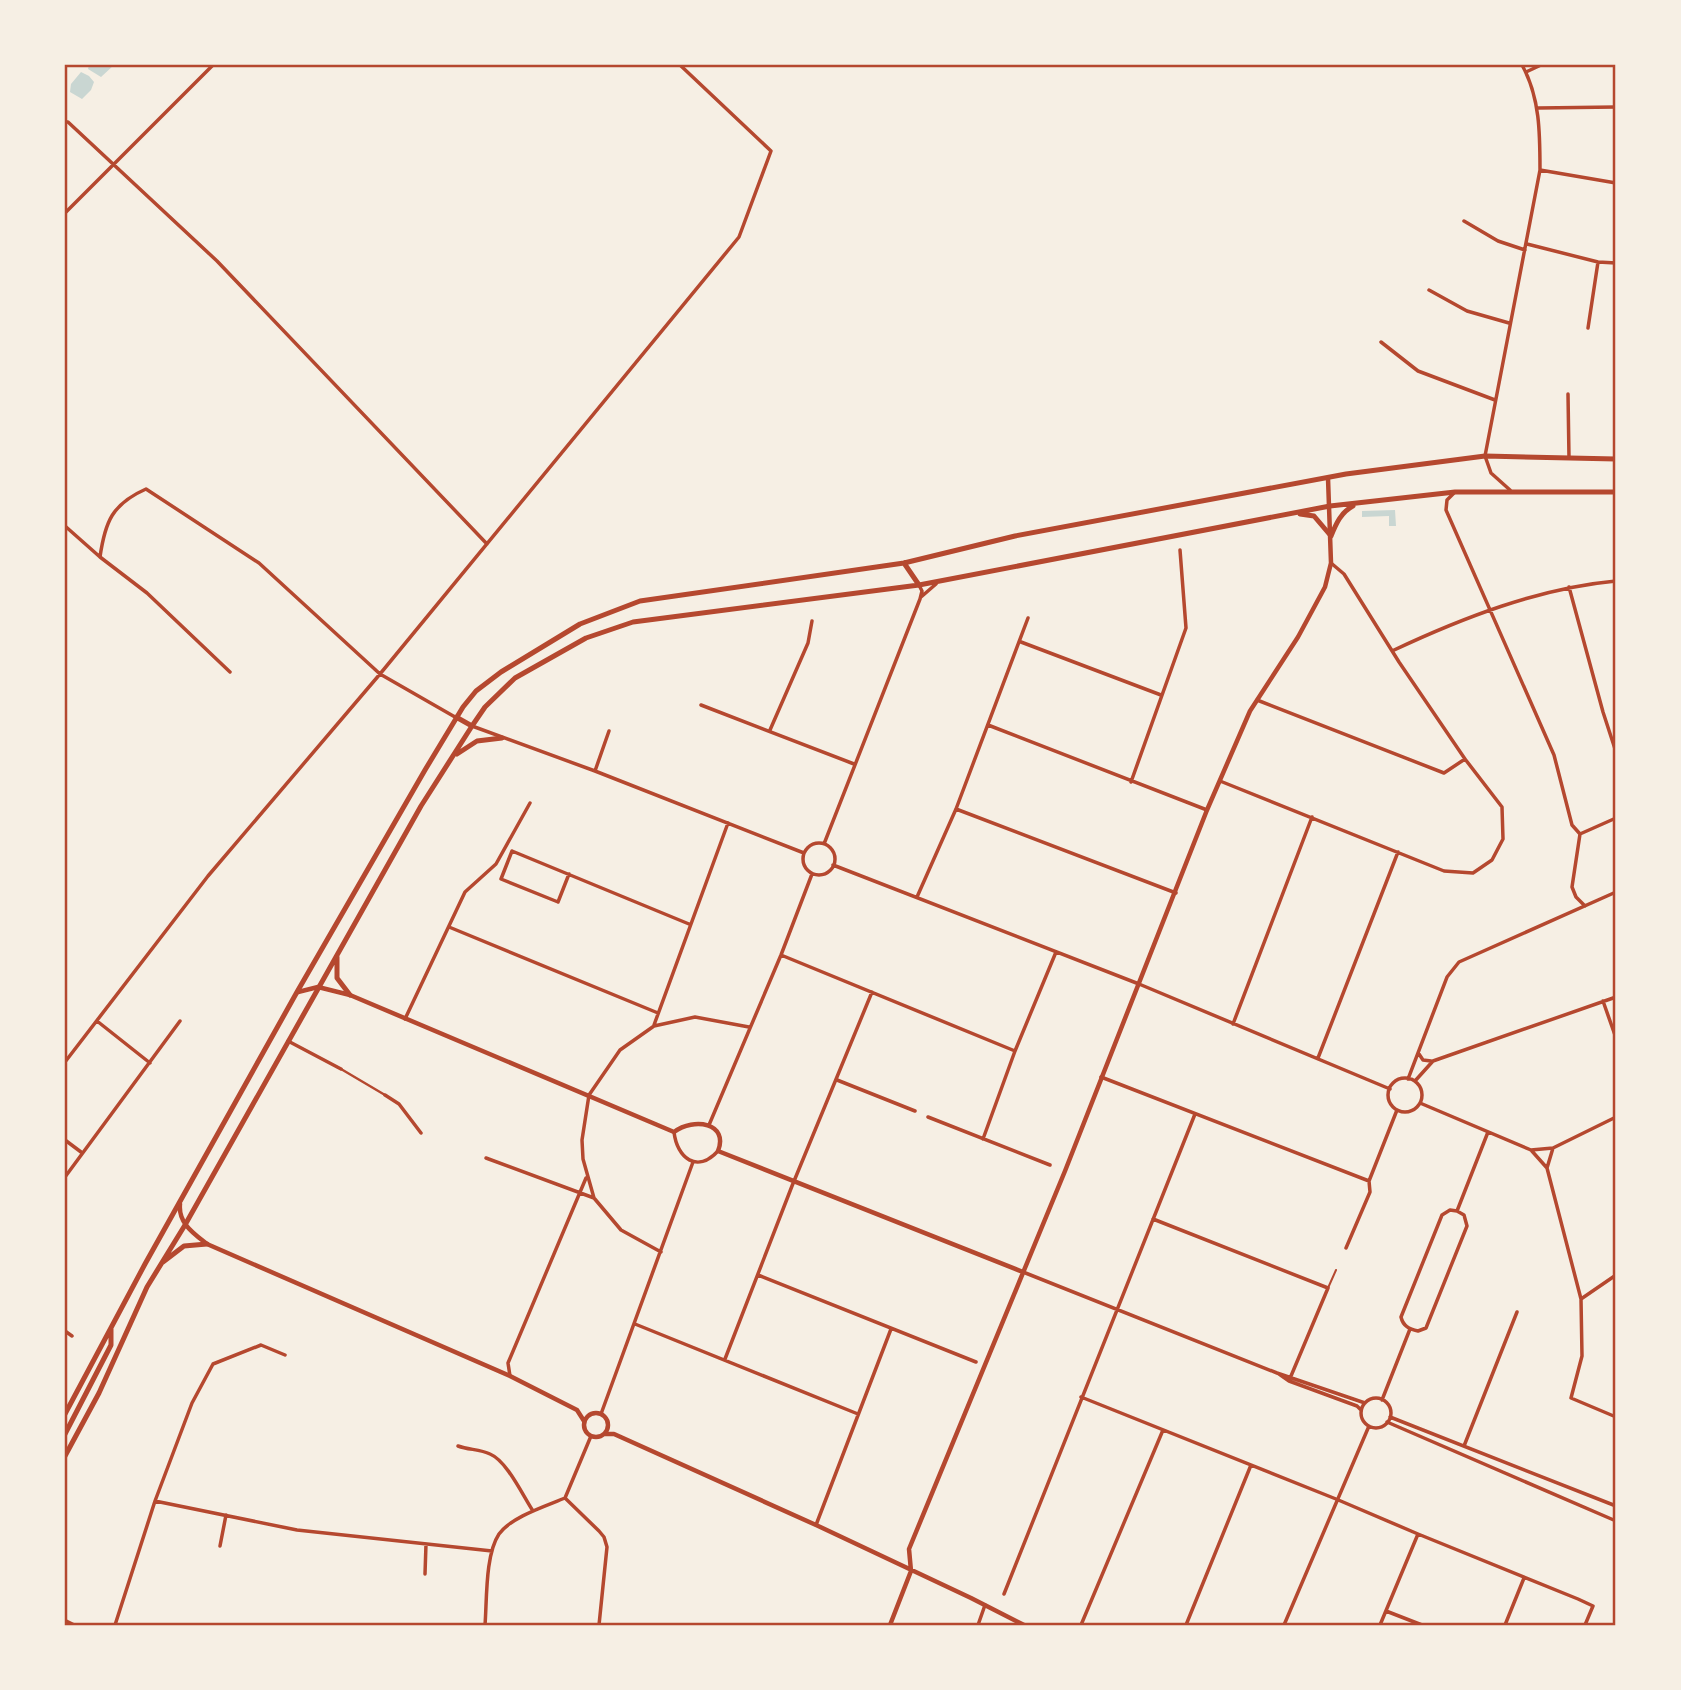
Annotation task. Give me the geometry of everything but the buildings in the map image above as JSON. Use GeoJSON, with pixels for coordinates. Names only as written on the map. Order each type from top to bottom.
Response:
{"type":"FeatureCollection","features":[{"type":"Feature","properties":{"kind":"main road"},"geometry":{"type":"LineString","coordinates":[[65,1414],[297,992],[456,718],[476,691],[501,672],[580,624],[640,601],[904,563],[1015,536],[1346,474],[1485,456],[1616,459]]}},
{"type":"Feature","properties":{"kind":"main road"},"geometry":{"type":"LineString","coordinates":[[65,1456],[103,1384],[160,1264],[185,1225],[421,806],[485,707],[514,678],[586,638],[633,622],[919,585],[1330,506],[1455,492],[1616,492]]}},
{"type":"Feature","properties":{"kind":"main road"},"geometry":{"type":"LineString","coordinates":[[1293,513],[1314,516],[1331,536],[1346,510],[1358,503]]}},
{"type":"Feature","properties":{"kind":"main road"},"geometry":{"type":"LineString","coordinates":[[904,563],[919,585]]}},
{"type":"Feature","properties":{"kind":"main road"},"geometry":{"type":"LineString","coordinates":[[456,718],[472,726]]}},
{"type":"Feature","properties":{"kind":"main road"},"geometry":{"type":"LineString","coordinates":[[451,758],[477,741],[502,738]]}},
{"type":"Feature","properties":{"kind":"main road"},"geometry":{"type":"LineString","coordinates":[[337,954],[337,978],[350,995]]}},
{"type":"Feature","properties":{"kind":"main road"},"geometry":{"type":"LineString","coordinates":[[160,1264],[184,1246],[207,1244]]}},
{"type":"Feature","properties":{"kind":"main road"},"geometry":{"type":"LineString","coordinates":[[111,1326],[111,1345]]}},
{"type":"Feature","properties":{"kind":"main road"},"geometry":{"type":"LineString","coordinates":[[65,1434],[111,1345],[125,1335]]}},
{"type":"Feature","properties":{"kind":"street"},"geometry":{"type":"LineString","coordinates":[[65,214],[213,65]]}},
{"type":"Feature","properties":{"kind":"street"},"geometry":{"type":"LineString","coordinates":[[65,1062],[208,876],[380,674],[739,237],[771,151],[680,65]]}},
{"type":"Feature","properties":{"kind":"street"},"geometry":{"type":"LineString","coordinates":[[1510,490],[1491,473],[1485,456],[1540,170],[1537,108],[1522,65]]}},
{"type":"Feature","properties":{"kind":"street"},"geometry":{"type":"LineString","coordinates":[[1526,72],[1541,65]]}},
{"type":"Feature","properties":{"kind":"street"},"geometry":{"type":"LineString","coordinates":[[1537,108],[1616,107]]}},
{"type":"Feature","properties":{"kind":"street"},"geometry":{"type":"LineString","coordinates":[[65,122],[217,261],[487,544]]}},
{"type":"Feature","properties":{"kind":"street"},"geometry":{"type":"LineString","coordinates":[[1540,170],[1616,183]]}},
{"type":"Feature","properties":{"kind":"street"},"geometry":{"type":"LineString","coordinates":[[1464,221],[1498,241],[1525,250]]}},
{"type":"Feature","properties":{"kind":"street"},"geometry":{"type":"LineString","coordinates":[[1527,244],[1598,262],[1616,263]]}},
{"type":"Feature","properties":{"kind":"street"},"geometry":{"type":"LineString","coordinates":[[1588,328],[1598,262]]}},
{"type":"Feature","properties":{"kind":"street"},"geometry":{"type":"LineString","coordinates":[[1429,290],[1467,311],[1509,323]]}},
{"type":"Feature","properties":{"kind":"street"},"geometry":{"type":"LineString","coordinates":[[1381,342],[1418,371],[1495,400]]}},
{"type":"Feature","properties":{"kind":"street"},"geometry":{"type":"LineString","coordinates":[[1568,394],[1569,458]]}},
{"type":"Feature","properties":{"kind":"street"},"geometry":{"type":"LineString","coordinates":[[890,1625],[911,1571],[909,1549],[1023,1272],[1207,810],[1256,700],[1325,587],[1331,563],[1328,478]]}},
{"type":"Feature","properties":{"kind":"street"},"geometry":{"type":"LineString","coordinates":[[100,557],[104,528],[126,498],[146,489],[259,563],[380,674],[456,718]]}},
{"type":"Feature","properties":{"kind":"street"},"geometry":{"type":"LineString","coordinates":[[1455,492],[1447,500],[1446,510],[1554,755],[1572,825],[1580,834]]}},
{"type":"Feature","properties":{"kind":"street"},"geometry":{"type":"LineString","coordinates":[[65,526],[147,593],[230,673]]}},
{"type":"Feature","properties":{"kind":"street"},"geometry":{"type":"LineString","coordinates":[[1131,782],[1186,628],[1180,550]]}},
{"type":"Feature","properties":{"kind":"street"},"geometry":{"type":"LineString","coordinates":[[1220,781],[1444,871],[1473,873],[1492,860],[1503,839],[1502,807],[1465,759],[1344,574],[1331,563]]}},
{"type":"Feature","properties":{"kind":"street"},"geometry":{"type":"LineString","coordinates":[[920,599],[929,588],[942,580]]}},
{"type":"Feature","properties":{"kind":"street"},"geometry":{"type":"LineString","coordinates":[[1392,651],[1439,629],[1489,611],[1569,587],[1616,581]]}},
{"type":"Feature","properties":{"kind":"street"},"geometry":{"type":"LineString","coordinates":[[824,844],[920,599],[922,591],[919,585]]}},
{"type":"Feature","properties":{"kind":"street"},"geometry":{"type":"LineString","coordinates":[[1569,587],[1616,752]]}},
{"type":"Feature","properties":{"kind":"street"},"geometry":{"type":"LineString","coordinates":[[917,897],[956,809],[1028,618]]}},
{"type":"Feature","properties":{"kind":"street"},"geometry":{"type":"LineString","coordinates":[[770,730],[808,643],[812,621]]}},
{"type":"Feature","properties":{"kind":"street"},"geometry":{"type":"LineString","coordinates":[[1021,642],[1161,695]]}},
{"type":"Feature","properties":{"kind":"street"},"geometry":{"type":"LineString","coordinates":[[1256,700],[1444,773],[1465,759]]}},
{"type":"Feature","properties":{"kind":"street"},"geometry":{"type":"LineString","coordinates":[[701,705],[855,764]]}},
{"type":"Feature","properties":{"kind":"street"},"geometry":{"type":"LineString","coordinates":[[988,725],[1207,810]]}},
{"type":"Feature","properties":{"kind":"street"},"geometry":{"type":"LineString","coordinates":[[472,726],[804,853]]}},
{"type":"Feature","properties":{"kind":"street"},"geometry":{"type":"LineString","coordinates":[[595,771],[609,731]]}},
{"type":"Feature","properties":{"kind":"street"},"geometry":{"type":"LineString","coordinates":[[405,1019],[465,892],[496,864],[530,803]]}},
{"type":"Feature","properties":{"kind":"street"},"geometry":{"type":"LineString","coordinates":[[956,809],[1175,893]]}},
{"type":"Feature","properties":{"kind":"street"},"geometry":{"type":"LineString","coordinates":[[1233,1024],[1312,817]]}},
{"type":"Feature","properties":{"kind":"street"},"geometry":{"type":"LineString","coordinates":[[1580,834],[1616,818]]}},
{"type":"Feature","properties":{"kind":"street"},"geometry":{"type":"LineString","coordinates":[[654,1026],[727,823]]}},
{"type":"Feature","properties":{"kind":"street"},"geometry":{"type":"LineString","coordinates":[[1580,834],[1572,887],[1576,897],[1585,906]]}},
{"type":"Feature","properties":{"kind":"street"},"geometry":{"type":"LineString","coordinates":[[824,844],[832,850],[833,865],[827,873],[812,874],[803,863],[804,853],[810,846],[824,844]]}},
{"type":"Feature","properties":{"kind":"street"},"geometry":{"type":"LineString","coordinates":[[569,874],[558,902],[501,879],[512,851],[569,874],[690,924]]}},
{"type":"Feature","properties":{"kind":"street"},"geometry":{"type":"LineString","coordinates":[[1318,1058],[1399,851]]}},
{"type":"Feature","properties":{"kind":"street"},"geometry":{"type":"LineString","coordinates":[[833,865],[1139,984],[1390,1089]]}},
{"type":"Feature","properties":{"kind":"street"},"geometry":{"type":"LineString","coordinates":[[709,1125],[812,874]]}},
{"type":"Feature","properties":{"kind":"street"},"geometry":{"type":"LineString","coordinates":[[1408,1079],[1447,977],[1459,962],[1616,892]]}},
{"type":"Feature","properties":{"kind":"street"},"geometry":{"type":"LineString","coordinates":[[449,927],[658,1013]]}},
{"type":"Feature","properties":{"kind":"street"},"geometry":{"type":"LineString","coordinates":[[983,1139],[1015,1051],[1056,952]]}},
{"type":"Feature","properties":{"kind":"street"},"geometry":{"type":"LineString","coordinates":[[781,954],[1015,1051]]}},
{"type":"Feature","properties":{"kind":"street"},"geometry":{"type":"LineString","coordinates":[[297,992],[318,987],[350,995],[674,1132]]}},
{"type":"Feature","properties":{"kind":"street"},"geometry":{"type":"LineString","coordinates":[[725,1359],[794,1181],[872,992]]}},
{"type":"Feature","properties":{"kind":"street"},"geometry":{"type":"LineString","coordinates":[[1418,1052],[1423,1060],[1433,1060],[1616,997]]}},
{"type":"Feature","properties":{"kind":"street"},"geometry":{"type":"LineString","coordinates":[[1603,1001],[1616,1038]]}},
{"type":"Feature","properties":{"kind":"street"},"geometry":{"type":"LineString","coordinates":[[661,1252],[621,1230],[594,1198],[587,1176],[582,1140],[589,1095],[620,1050],[654,1026],[695,1017],[749,1027]]}},
{"type":"Feature","properties":{"kind":"street"},"geometry":{"type":"LineString","coordinates":[[96,1021],[150,1063]]}},
{"type":"Feature","properties":{"kind":"street"},"geometry":{"type":"LineString","coordinates":[[65,1177],[180,1021]]}},
{"type":"Feature","properties":{"kind":"street"},"geometry":{"type":"LineString","coordinates":[[288,1041],[399,1104],[421,1133]]}},
{"type":"Feature","properties":{"kind":"street"},"geometry":{"type":"LineString","coordinates":[[1415,1081],[1433,1060]]}},
{"type":"Feature","properties":{"kind":"street"},"geometry":{"type":"LineString","coordinates":[[1101,1077],[1369,1181]]}},
{"type":"Feature","properties":{"kind":"street"},"geometry":{"type":"LineString","coordinates":[[837,1080],[915,1111]]}},
{"type":"Feature","properties":{"kind":"street"},"geometry":{"type":"LineString","coordinates":[[1397,1081],[1415,1081],[1421,1088],[1420,1103],[1413,1110],[1397,1110],[1390,1101],[1390,1089],[1397,1081]]}},
{"type":"Feature","properties":{"kind":"street"},"geometry":{"type":"LineString","coordinates":[[1420,1103],[1531,1150],[1547,1168],[1581,1299],[1582,1356],[1570,1398],[1616,1417]]}},
{"type":"Feature","properties":{"kind":"street"},"geometry":{"type":"LineString","coordinates":[[1346,1248],[1370,1192],[1369,1181],[1397,1110]]}},
{"type":"Feature","properties":{"kind":"street"},"geometry":{"type":"LineString","coordinates":[[1004,1594],[1195,1114]]}},
{"type":"Feature","properties":{"kind":"street"},"geometry":{"type":"LineString","coordinates":[[1531,1150],[1553,1147],[1616,1116]]}},
{"type":"Feature","properties":{"kind":"street"},"geometry":{"type":"LineString","coordinates":[[928,1117],[1050,1165]]}},
{"type":"Feature","properties":{"kind":"street"},"geometry":{"type":"LineString","coordinates":[[690,1123],[709,1125],[720,1139],[718,1151],[706,1161],[693,1162],[681,1153],[674,1132],[690,1123]]}},
{"type":"Feature","properties":{"kind":"street"},"geometry":{"type":"LineString","coordinates":[[1457,1211],[1488,1132]]}},
{"type":"Feature","properties":{"kind":"street"},"geometry":{"type":"LineString","coordinates":[[65,1140],[81,1152]]}},
{"type":"Feature","properties":{"kind":"street"},"geometry":{"type":"LineString","coordinates":[[1547,1168],[1553,1147]]}},
{"type":"Feature","properties":{"kind":"street"},"geometry":{"type":"LineString","coordinates":[[718,1151],[1277,1373],[1366,1403]]}},
{"type":"Feature","properties":{"kind":"street"},"geometry":{"type":"LineString","coordinates":[[486,1158],[594,1198]]}},
{"type":"Feature","properties":{"kind":"street"},"geometry":{"type":"LineString","coordinates":[[601,1414],[693,1162]]}},
{"type":"Feature","properties":{"kind":"street"},"geometry":{"type":"LineString","coordinates":[[510,1376],[508,1363],[587,1176]]}},
{"type":"Feature","properties":{"kind":"street"},"geometry":{"type":"LineString","coordinates":[[180,1203],[180,1215],[185,1225],[207,1244],[510,1376],[577,1410],[584,1421],[584,1428],[591,1436],[614,1434],[816,1525],[1024,1625]]}},
{"type":"Feature","properties":{"kind":"street"},"geometry":{"type":"LineString","coordinates":[[1450,1210],[1457,1211],[1464,1215],[1467,1226],[1426,1328],[1418,1331],[1410,1329],[1402,1322],[1401,1317],[1442,1216],[1450,1210]]}},
{"type":"Feature","properties":{"kind":"street"},"geometry":{"type":"LineString","coordinates":[[1153,1219],[1328,1288],[1291,1376]]}},
{"type":"Feature","properties":{"kind":"street"},"geometry":{"type":"LineString","coordinates":[[758,1275],[976,1362]]}},
{"type":"Feature","properties":{"kind":"street"},"geometry":{"type":"LineString","coordinates":[[1581,1299],[1616,1275]]}},
{"type":"Feature","properties":{"kind":"street"},"geometry":{"type":"LineString","coordinates":[[1464,1446],[1517,1312]]}},
{"type":"Feature","properties":{"kind":"street"},"geometry":{"type":"LineString","coordinates":[[635,1324],[858,1414]]}},
{"type":"Feature","properties":{"kind":"street"},"geometry":{"type":"LineString","coordinates":[[816,1525],[891,1329]]}},
{"type":"Feature","properties":{"kind":"street"},"geometry":{"type":"LineString","coordinates":[[1382,1400],[1410,1329]]}},
{"type":"Feature","properties":{"kind":"street"},"geometry":{"type":"LineString","coordinates":[[65,1331],[72,1336]]}},
{"type":"Feature","properties":{"kind":"street"},"geometry":{"type":"LineString","coordinates":[[115,1625],[155,1501],[192,1403],[213,1364],[261,1345],[285,1355]]}},
{"type":"Feature","properties":{"kind":"street"},"geometry":{"type":"LineString","coordinates":[[1277,1373],[1289,1381],[1357,1406],[1368,1426],[1378,1427],[1390,1417],[1388,1405],[1382,1400],[1373,1399],[1361,1410]]}},
{"type":"Feature","properties":{"kind":"street"},"geometry":{"type":"LineString","coordinates":[[1081,1397],[1593,1606],[1585,1625]]}},
{"type":"Feature","properties":{"kind":"street"},"geometry":{"type":"LineString","coordinates":[[584,1421],[591,1414],[601,1414]]}},
{"type":"Feature","properties":{"kind":"street"},"geometry":{"type":"LineString","coordinates":[[601,1414],[608,1423],[605,1434]]}},
{"type":"Feature","properties":{"kind":"street"},"geometry":{"type":"LineString","coordinates":[[1390,1417],[1616,1506]]}},
{"type":"Feature","properties":{"kind":"street"},"geometry":{"type":"LineString","coordinates":[[1387,1422],[1616,1521]]}},
{"type":"Feature","properties":{"kind":"street"},"geometry":{"type":"LineString","coordinates":[[1284,1625],[1368,1426]]}},
{"type":"Feature","properties":{"kind":"street"},"geometry":{"type":"LineString","coordinates":[[1082,1625],[1163,1430]]}},
{"type":"Feature","properties":{"kind":"street"},"geometry":{"type":"LineString","coordinates":[[485,1625],[492,1551],[498,1536],[505,1527],[533,1511],[565,1498],[591,1436]]}},
{"type":"Feature","properties":{"kind":"street"},"geometry":{"type":"LineString","coordinates":[[458,1446],[488,1452],[495,1457],[509,1473],[533,1511]]}},
{"type":"Feature","properties":{"kind":"street"},"geometry":{"type":"LineString","coordinates":[[1186,1625],[1251,1465]]}},
{"type":"Feature","properties":{"kind":"street"},"geometry":{"type":"LineString","coordinates":[[565,1498],[604,1536],[607,1547],[599,1625]]}},
{"type":"Feature","properties":{"kind":"street"},"geometry":{"type":"LineString","coordinates":[[155,1501],[337,1535],[492,1551]]}},
{"type":"Feature","properties":{"kind":"street"},"geometry":{"type":"LineString","coordinates":[[220,1546],[226,1515]]}},
{"type":"Feature","properties":{"kind":"street"},"geometry":{"type":"LineString","coordinates":[[1380,1625],[1418,1535]]}},
{"type":"Feature","properties":{"kind":"street"},"geometry":{"type":"LineString","coordinates":[[425,1574],[426,1544]]}},
{"type":"Feature","properties":{"kind":"street"},"geometry":{"type":"LineString","coordinates":[[1505,1625],[1524,1578]]}},
{"type":"Feature","properties":{"kind":"street"},"geometry":{"type":"LineString","coordinates":[[978,1625],[985,1605]]}},
{"type":"Feature","properties":{"kind":"street"},"geometry":{"type":"LineString","coordinates":[[1386,1611],[1422,1625]]}},
{"type":"Feature","properties":{"kind":"street"},"geometry":{"type":"LineString","coordinates":[[65,1621],[73,1625]]}},
{"type":"Feature","properties":{"kind":"lane"},"geometry":{"type":"LineString","coordinates":[[1328,1288],[1336,1270]]}},
{"type":"Feature","properties":{"kind":"shaded area"},"geometry":{"type":"Polygon","coordinates":[[[89,65],[114,65],[101,77],[88,69],[89,65]]]}},
{"type":"Feature","properties":{"kind":"shaded area"},"geometry":{"type":"Polygon","coordinates":[[[81,72],[94,82],[91,90],[82,99],[70,92],[71,84],[81,72]]]}},
{"type":"Feature","properties":{"kind":"shaded area"},"geometry":{"type":"Polygon","coordinates":[[[1395,510],[1396,526],[1389,526],[1389,516],[1362,517],[1362,511],[1395,510]]]}}]}
